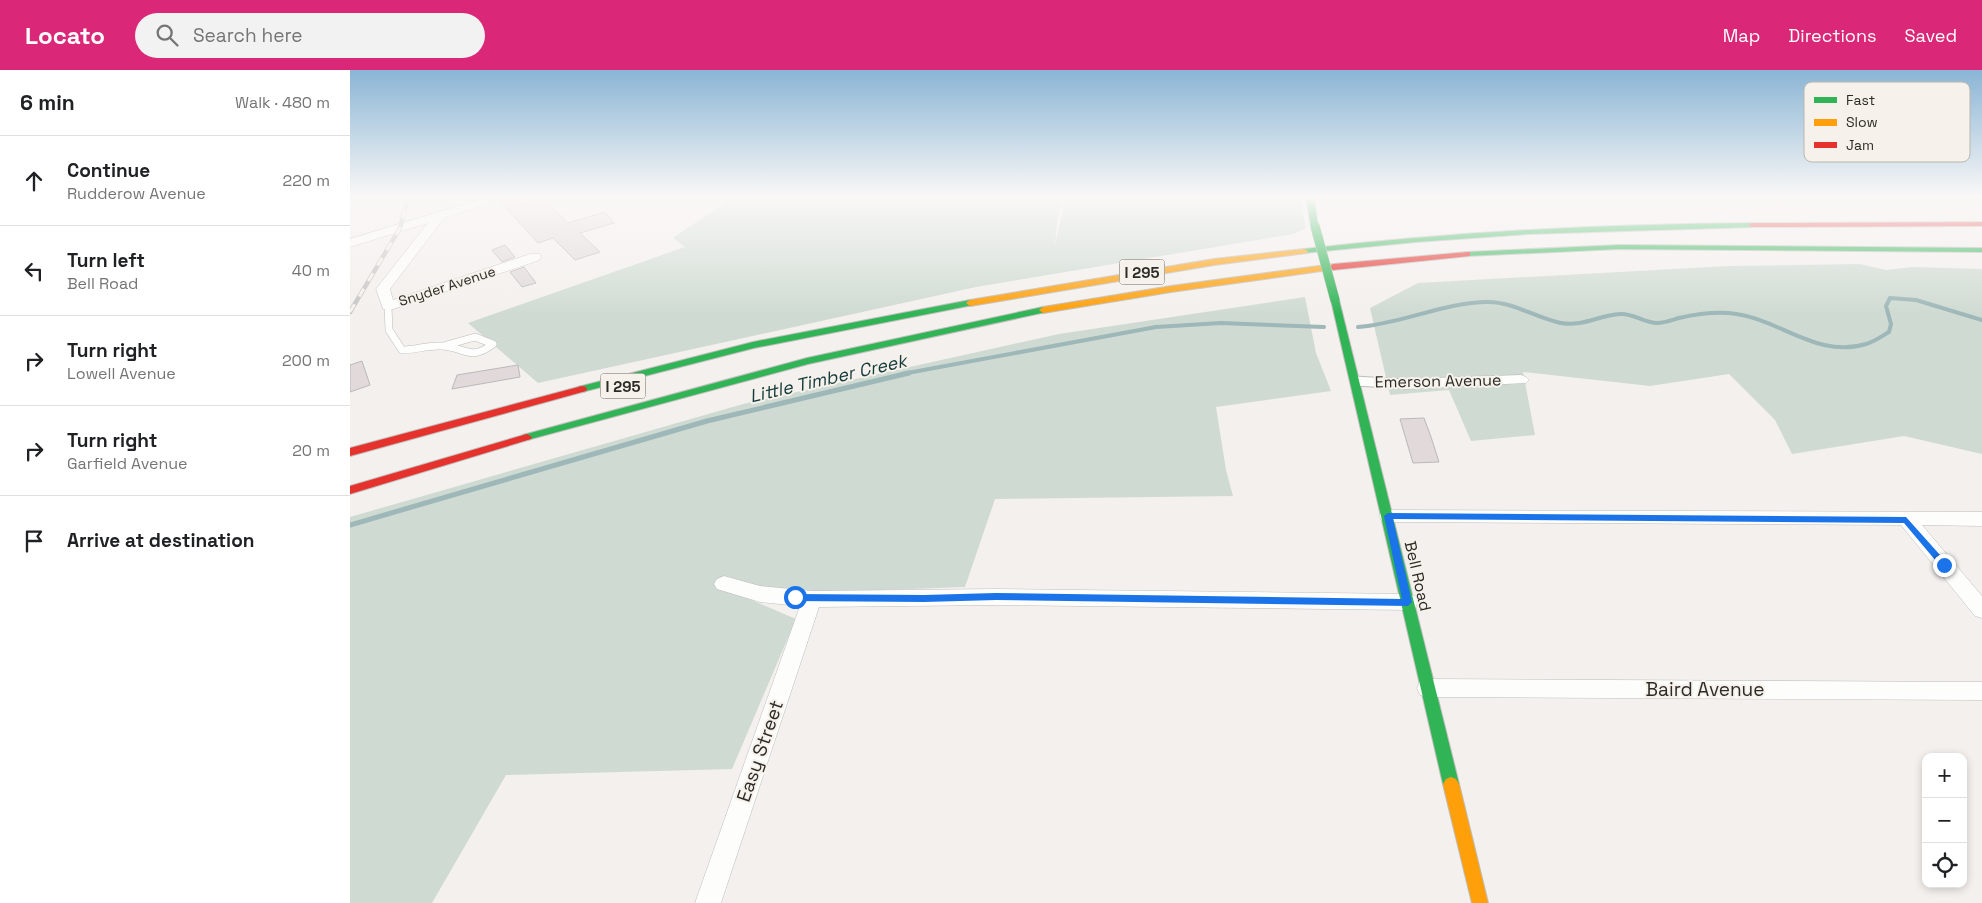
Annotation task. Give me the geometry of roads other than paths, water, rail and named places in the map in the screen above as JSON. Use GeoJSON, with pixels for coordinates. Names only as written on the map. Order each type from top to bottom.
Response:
{"type":"FeatureCollection","features":[{"type":"Feature","properties":{"kind":"main road","name":"Bell Road"},"geometry":{"type":"LineString","coordinates":[[1319,236],[1388,516],[1480,903]]}},
{"type":"Feature","properties":{"kind":"main road","name":"I 295"},"geometry":{"type":"LineString","coordinates":[[436,441],[649,379],[900,316],[1138,273],[1294,251],[1406,239],[1462,236]]}},
{"type":"Feature","properties":{"kind":"main road","name":"I 295"},"geometry":{"type":"LineString","coordinates":[[350,490],[653,401],[817,358],[959,327],[1154,291],[1326,267],[1430,257],[1597,247],[1982,250]]}},
{"type":"Feature","properties":{"kind":"main road"},"geometry":{"type":"LineString","coordinates":[[350,452],[753,345],[900,316]]}},
{"type":"Feature","properties":{"kind":"main road"},"geometry":{"type":"LineString","coordinates":[[378,494],[653,401]]}},
{"type":"Feature","properties":{"kind":"street"},"geometry":{"type":"LineString","coordinates":[[350,243],[373,236]]}},
{"type":"Feature","properties":{"kind":"street"},"geometry":{"type":"LineString","coordinates":[[388,306],[383,289],[424,236]]}},
{"type":"Feature","properties":{"kind":"street","name":"Snyder Avenue"},"geometry":{"type":"LineString","coordinates":[[388,306],[535,257]]}},
{"type":"Feature","properties":{"kind":"street","name":"Emerson Avenue"},"geometry":{"type":"LineString","coordinates":[[1405,384],[1522,380]]}},
{"type":"Feature","properties":{"kind":"street"},"geometry":{"type":"LineString","coordinates":[[1388,516],[1982,519]]}},
{"type":"Feature","properties":{"kind":"street"},"geometry":{"type":"LineString","coordinates":[[1906,520],[1982,610]]}},
{"type":"Feature","properties":{"kind":"street"},"geometry":{"type":"LineString","coordinates":[[724,584],[760,594],[812,599],[996,597],[1408,602]]}},
{"type":"Feature","properties":{"kind":"street","name":"Easy Street"},"geometry":{"type":"LineString","coordinates":[[708,903],[812,599]]}},
{"type":"Feature","properties":{"kind":"street","name":"Baird Avenue"},"geometry":{"type":"LineString","coordinates":[[1428,688],[1982,691]]}},
{"type":"Feature","properties":{"kind":"lane"},"geometry":{"type":"LineString","coordinates":[[388,306],[386,325],[390,335],[402,350],[443,346],[476,337],[487,339],[493,344],[484,352],[468,354],[443,346]]}},
{"type":"Feature","properties":{"kind":"lane","name":"Emerson Avenue"},"geometry":{"type":"LineString","coordinates":[[1355,381],[1405,384]]}},
{"type":"Feature","properties":{"kind":"waterway","name":"Little Timber Creek"},"geometry":{"type":"LineString","coordinates":[[1358,327],[1391,322],[1455,305],[1488,302],[1516,307],[1552,321],[1569,324],[1620,314],[1657,323],[1700,314],[1736,314],[1768,323],[1816,343],[1849,347],[1869,343],[1889,332],[1891,324],[1886,306],[1890,298],[1916,300],[1982,320]]}},
{"type":"Feature","properties":{"kind":"waterway","name":"Little Timber Creek"},"geometry":{"type":"LineString","coordinates":[[902,374],[1156,327],[1221,323],[1324,327]]}},
{"type":"Feature","properties":{"kind":"waterway","name":"Little Timber Creek"},"geometry":{"type":"LineString","coordinates":[[350,525],[707,421],[909,373]]}},
{"type":"Feature","properties":{"kind":"railway"},"geometry":{"type":"LineString","coordinates":[[350,312],[395,236]]}}]}
